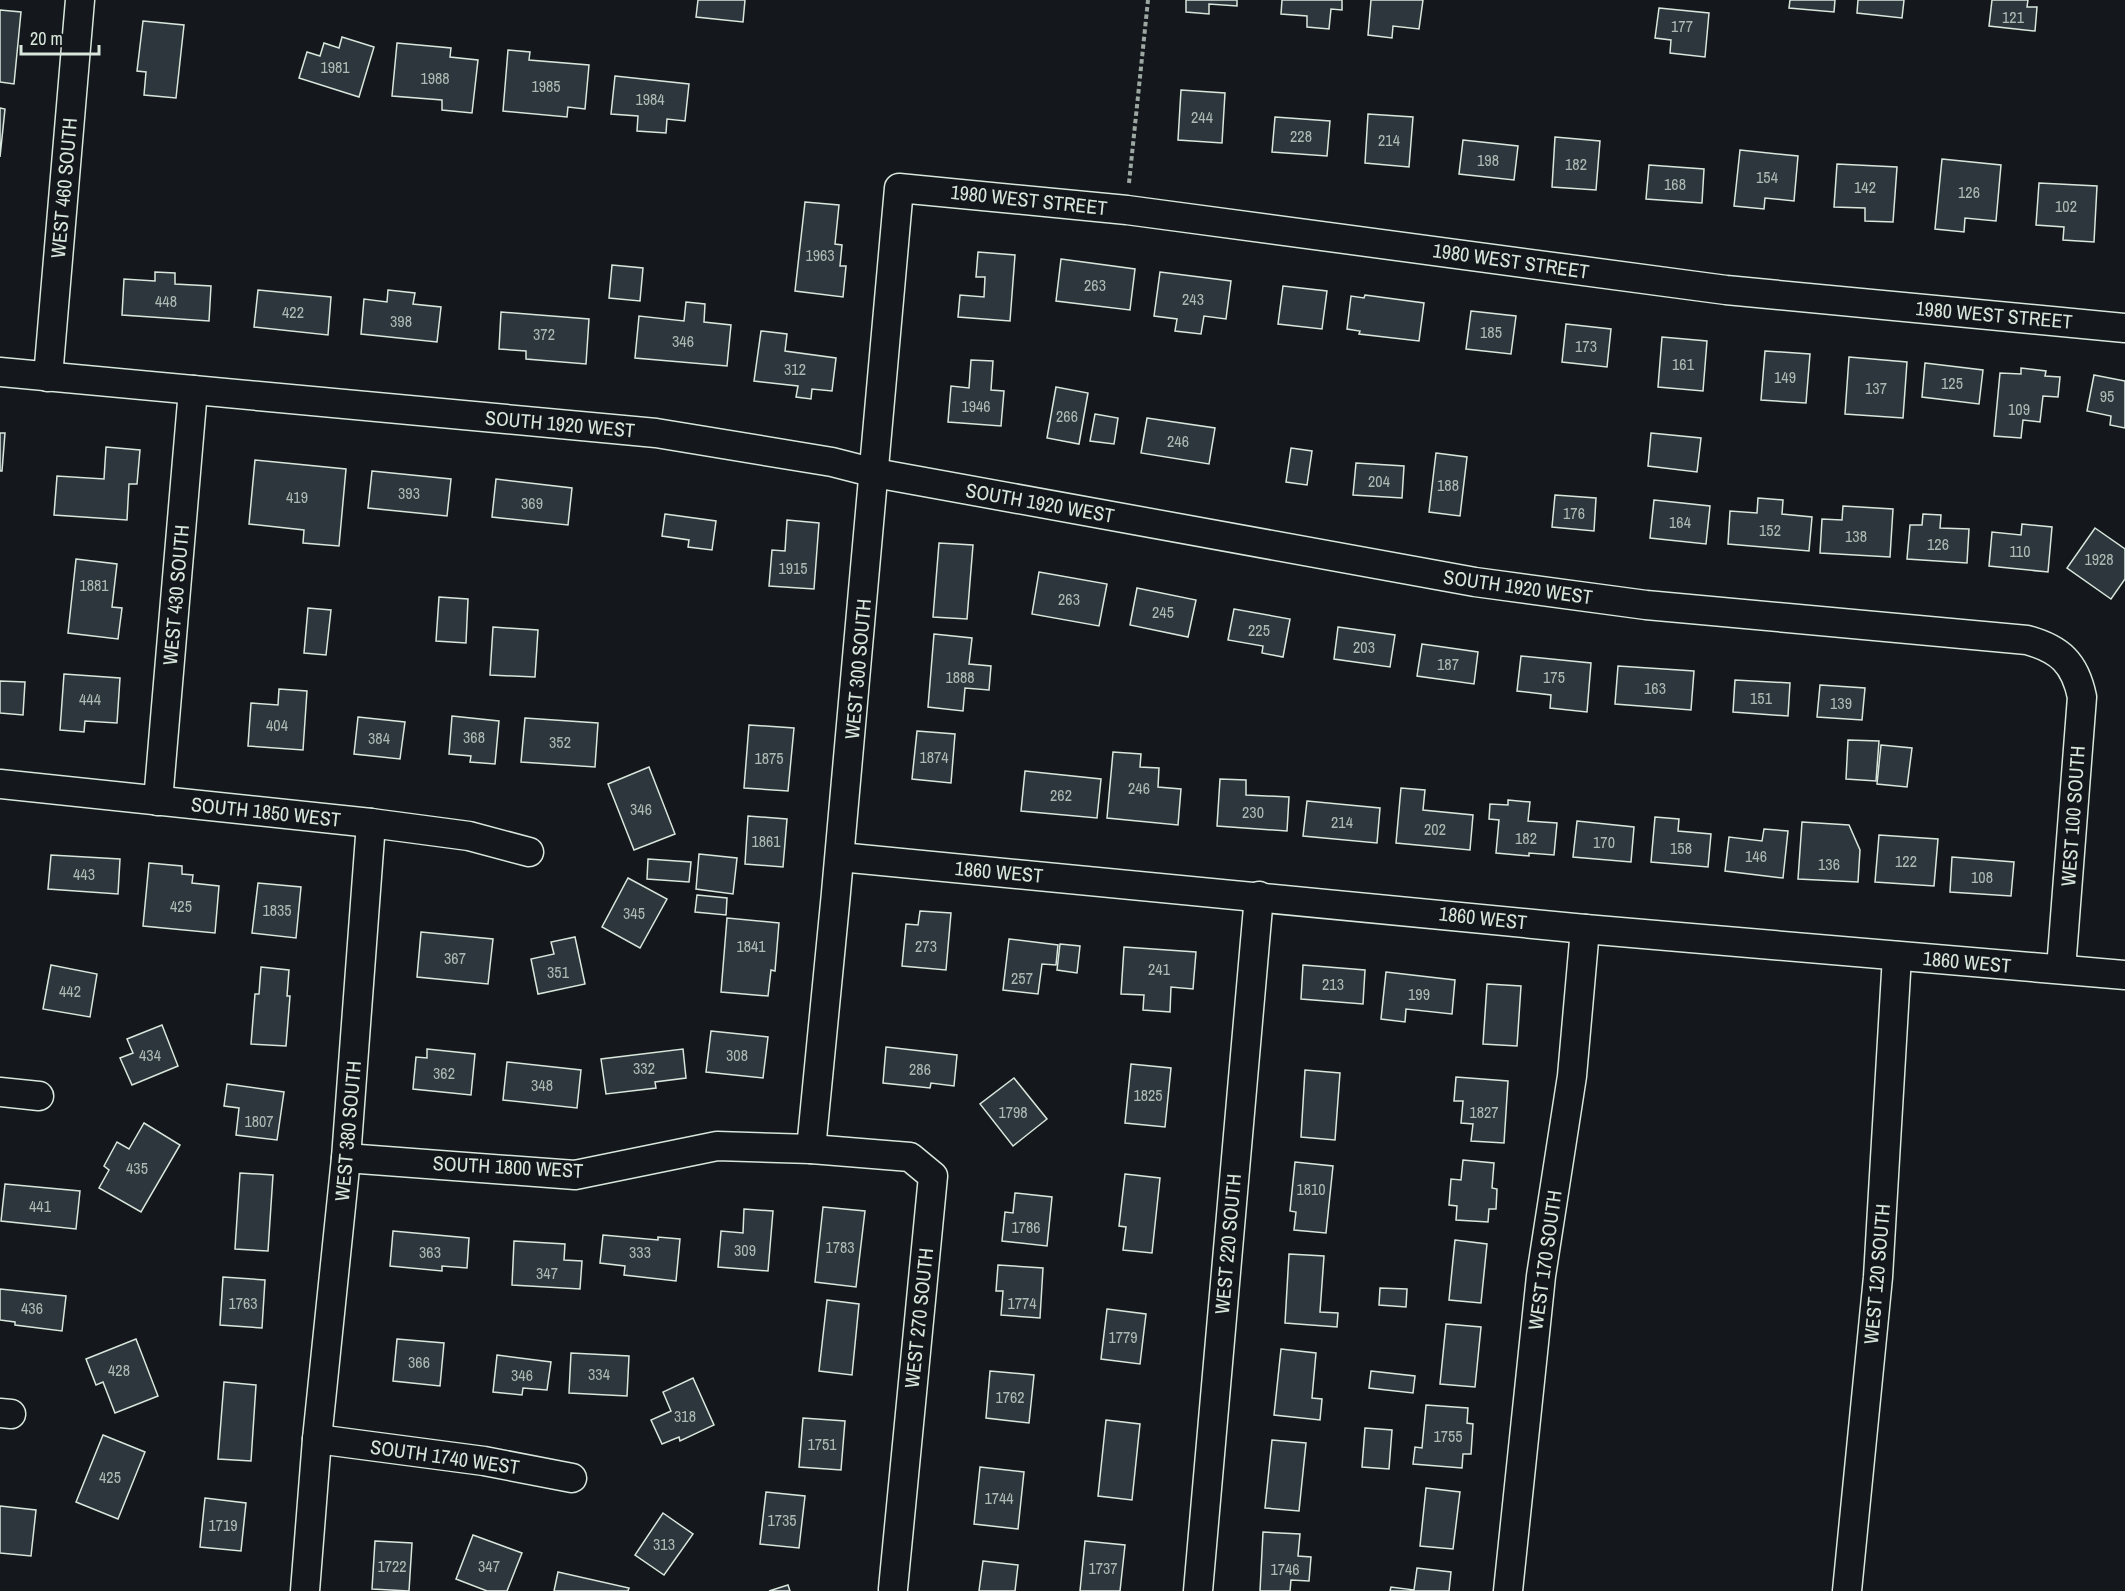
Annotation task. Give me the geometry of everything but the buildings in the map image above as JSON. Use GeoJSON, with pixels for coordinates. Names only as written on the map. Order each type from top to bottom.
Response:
{"type":"FeatureCollection","features":[{"type":"Feature","properties":{"kind":"street","name":"WEST 460 SOUTH"},"geometry":{"type":"LineString","coordinates":[[48,377],[80,0]]}},
{"type":"Feature","properties":{"kind":"street","name":"1980 WEST STREET"},"geometry":{"type":"LineString","coordinates":[[898,188],[1126,210],[1726,290],[2125,328]]}},
{"type":"Feature","properties":{"kind":"street","name":"WEST 300 SOUTH"},"geometry":{"type":"LineString","coordinates":[[811,1149],[875,473],[898,188]]}},
{"type":"Feature","properties":{"kind":"street","name":"SOUTH 1920 WEST"},"geometry":{"type":"LineString","coordinates":[[0,372],[656,433],[831,462],[875,473],[1475,582],[1646,605],[2027,640],[2043,644],[2058,653],[2070,665]]}},
{"type":"Feature","properties":{"kind":"street","name":"WEST 430 SOUTH"},"geometry":{"type":"LineString","coordinates":[[158,801],[193,390]]}},
{"type":"Feature","properties":{"kind":"street","name":"WEST 100 SOUTH"},"geometry":{"type":"LineString","coordinates":[[2061,969],[2082,697],[2078,680],[2070,665]]}},
{"type":"Feature","properties":{"kind":"street","name":"SOUTH 1850 WEST"},"geometry":{"type":"LineString","coordinates":[[0,784],[371,823],[469,837],[529,852]]}},
{"type":"Feature","properties":{"kind":"street","name":"WEST 380 SOUTH"},"geometry":{"type":"LineString","coordinates":[[305,1591],[317,1439],[346,1158],[371,823]]}},
{"type":"Feature","properties":{"kind":"street","name":"1860 WEST"},"geometry":{"type":"LineString","coordinates":[[840,857],[1585,928],[2125,975]]}},
{"type":"Feature","properties":{"kind":"street","name":"WEST 220 SOUTH"},"geometry":{"type":"LineString","coordinates":[[1198,1591],[1259,896]]}},
{"type":"Feature","properties":{"kind":"street","name":"WEST 170 SOUTH"},"geometry":{"type":"LineString","coordinates":[[1508,1591],[1541,1276],[1572,1076],[1585,928]]}},
{"type":"Feature","properties":{"kind":"street","name":"WEST 120 SOUTH"},"geometry":{"type":"LineString","coordinates":[[1847,1591],[1878,1277],[1897,956]]}},
{"type":"Feature","properties":{"kind":"street"},"geometry":{"type":"LineString","coordinates":[[0,1092],[39,1096]]}},
{"type":"Feature","properties":{"kind":"street","name":"SOUTH 1800 WEST"},"geometry":{"type":"LineString","coordinates":[[346,1158],[575,1175],[717,1146],[811,1149]]}},
{"type":"Feature","properties":{"kind":"street","name":"WEST 270 SOUTH"},"geometry":{"type":"LineString","coordinates":[[811,1149],[910,1157],[933,1176],[893,1589]]}},
{"type":"Feature","properties":{"kind":"street","name":"SOUTH 1740 WEST"},"geometry":{"type":"LineString","coordinates":[[317,1439],[484,1461],[572,1478]]}},
{"type":"Feature","properties":{"kind":"path"},"geometry":{"type":"LineString","coordinates":[[1126,210],[1148,0]]}}]}
